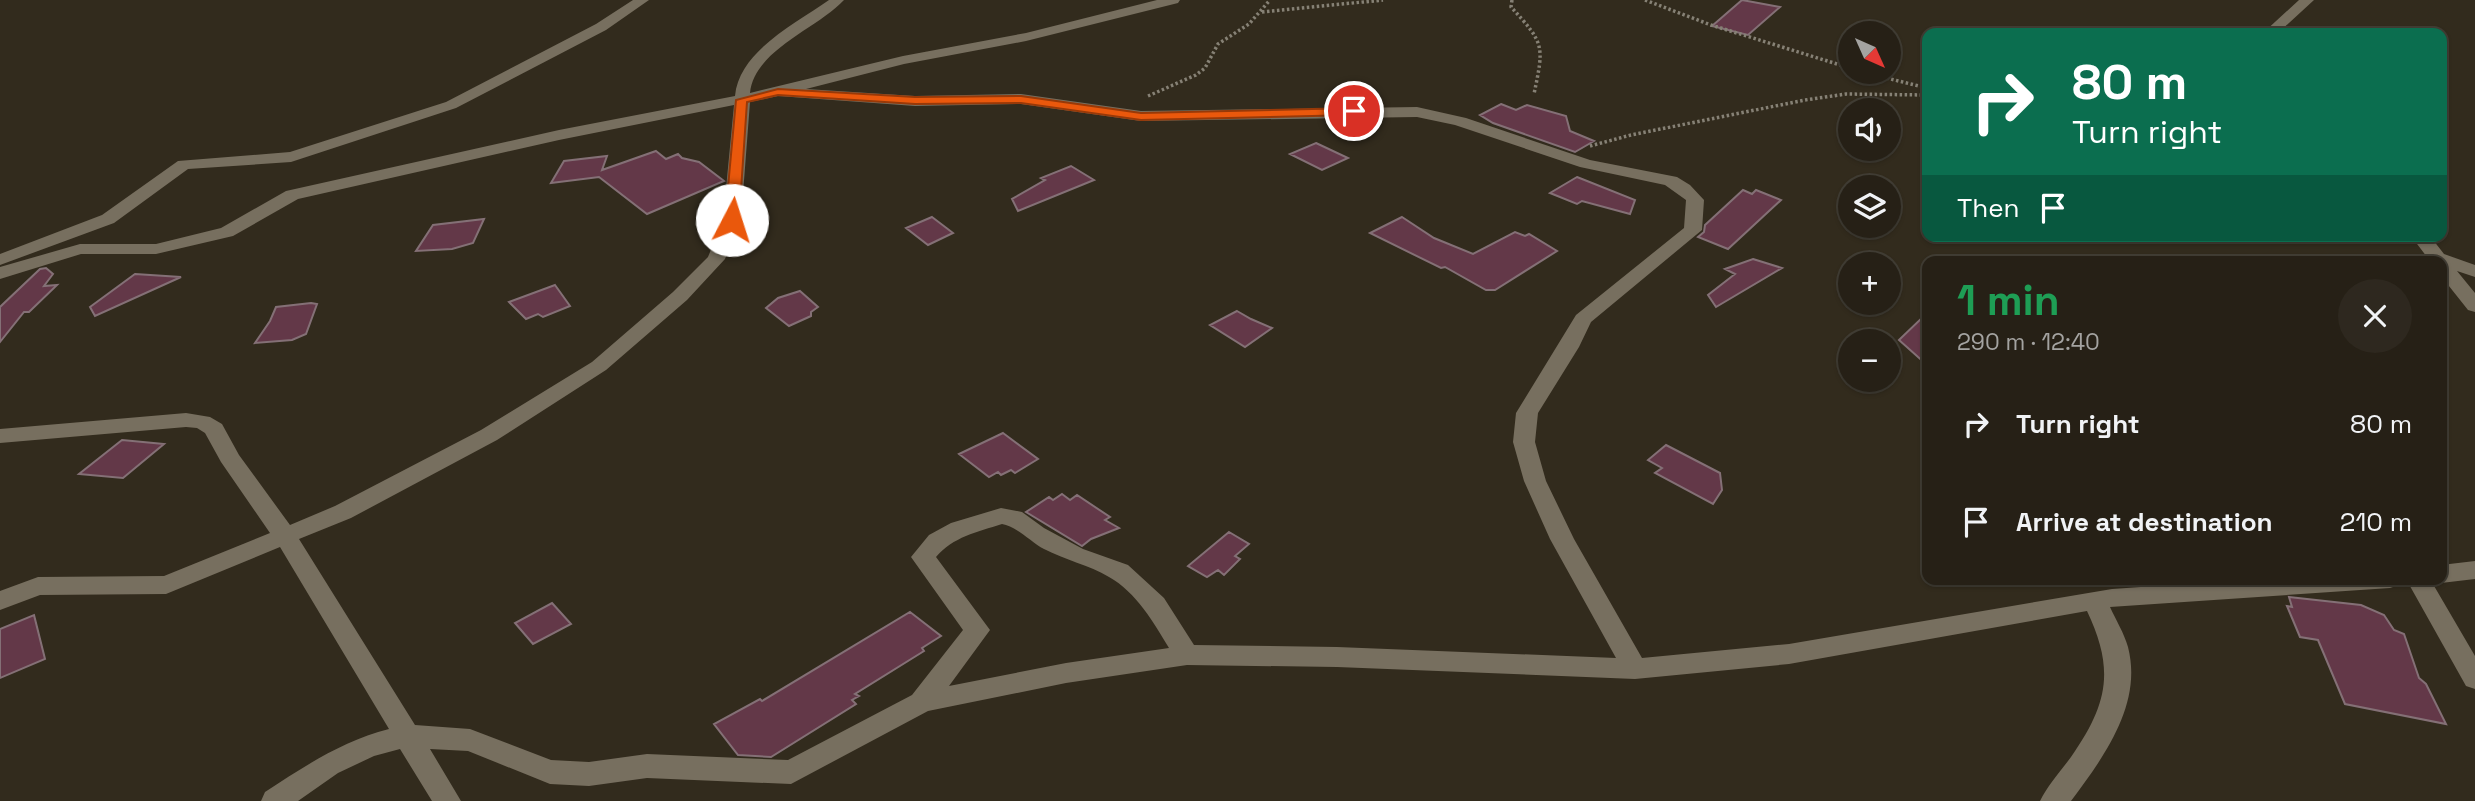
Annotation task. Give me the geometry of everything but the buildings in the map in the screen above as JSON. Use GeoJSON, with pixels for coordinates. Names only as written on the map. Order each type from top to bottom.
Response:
{"type":"FeatureCollection","features":[{"type":"Feature","properties":{"kind":"street"},"geometry":{"type":"LineString","coordinates":[[0,260],[108,219],[184,164],[291,157],[404,122],[451,104],[492,86],[601,27],[642,0]]}},
{"type":"Feature","properties":{"kind":"street"},"geometry":{"type":"LineString","coordinates":[[0,601],[38,586],[166,585],[343,512],[489,435],[599,366],[680,296],[716,259],[732,220],[744,80],[764,54],[837,0]]}},
{"type":"Feature","properties":{"kind":"street"},"geometry":{"type":"LineString","coordinates":[[0,274],[80,249],[156,249],[227,232],[292,195],[559,135],[742,100],[903,60],[1026,37],[1173,0]]}},
{"type":"Feature","properties":{"kind":"street"},"geometry":{"type":"LineString","coordinates":[[2276,28],[2307,0]]}},
{"type":"Feature","properties":{"kind":"street"},"geometry":{"type":"LineString","coordinates":[[778,92],[915,101],[1021,99],[1141,116],[1417,112],[1452,118],[1584,164],[1672,181],[1686,189],[1695,200],[1693,230],[1583,319],[1527,413],[1524,442],[1535,481],[1562,540],[1635,669]]}},
{"type":"Feature","properties":{"kind":"street"},"geometry":{"type":"LineString","coordinates":[[2425,242],[2436,256]]}},
{"type":"Feature","properties":{"kind":"street"},"geometry":{"type":"LineString","coordinates":[[2447,262],[2475,271]]}},
{"type":"Feature","properties":{"kind":"street"},"geometry":{"type":"LineString","coordinates":[[2447,270],[2475,306]]}},
{"type":"Feature","properties":{"kind":"street"},"geometry":{"type":"LineString","coordinates":[[0,436],[186,420],[202,422],[214,429],[229,457],[285,536],[447,801]]}},
{"type":"Feature","properties":{"kind":"street"},"geometry":{"type":"LineString","coordinates":[[922,702],[977,630],[923,557],[937,541],[959,529],[1001,516],[1014,518],[1074,555],[1119,571],[1154,604],[1187,655]]}},
{"type":"Feature","properties":{"kind":"street"},"geometry":{"type":"LineString","coordinates":[[2447,573],[2475,570]]}},
{"type":"Feature","properties":{"kind":"street"},"geometry":{"type":"LineString","coordinates":[[275,801],[328,765],[369,746],[407,736],[470,740],[550,772],[589,774],[646,766],[791,772],[922,702],[1066,673],[1187,655],[1337,657],[1635,669],[1789,654],[2095,601],[2310,585]]}},
{"type":"Feature","properties":{"kind":"street"},"geometry":{"type":"LineString","coordinates":[[2421,585],[2475,679]]}},
{"type":"Feature","properties":{"kind":"street"},"geometry":{"type":"LineString","coordinates":[[2054,801],[2101,738],[2118,691],[2116,651],[2095,601]]}},
{"type":"Feature","properties":{"kind":"path"},"geometry":{"type":"LineString","coordinates":[[1099,112],[1196,75],[1205,68],[1217,44],[1249,24],[1270,0]]}},
{"type":"Feature","properties":{"kind":"path"},"geometry":{"type":"LineString","coordinates":[[1261,12],[1383,0]]}},
{"type":"Feature","properties":{"kind":"path"},"geometry":{"type":"LineString","coordinates":[[1511,0],[1511,7],[1533,31],[1542,54],[1534,94]]}},
{"type":"Feature","properties":{"kind":"path"},"geometry":{"type":"LineString","coordinates":[[1645,0],[1711,25],[1838,64]]}},
{"type":"Feature","properties":{"kind":"path"},"geometry":{"type":"LineString","coordinates":[[1901,82],[1922,87]]}},
{"type":"Feature","properties":{"kind":"path"},"geometry":{"type":"LineString","coordinates":[[1568,157],[1592,146],[1631,135],[1805,100],[1846,94],[1922,95]]}},
{"type":"Feature","properties":{"kind":"route"},"geometry":{"type":"LineString","coordinates":[[732,220],[742,100],[778,92],[915,101],[1021,99],[1141,116],[1354,111]]}}]}
